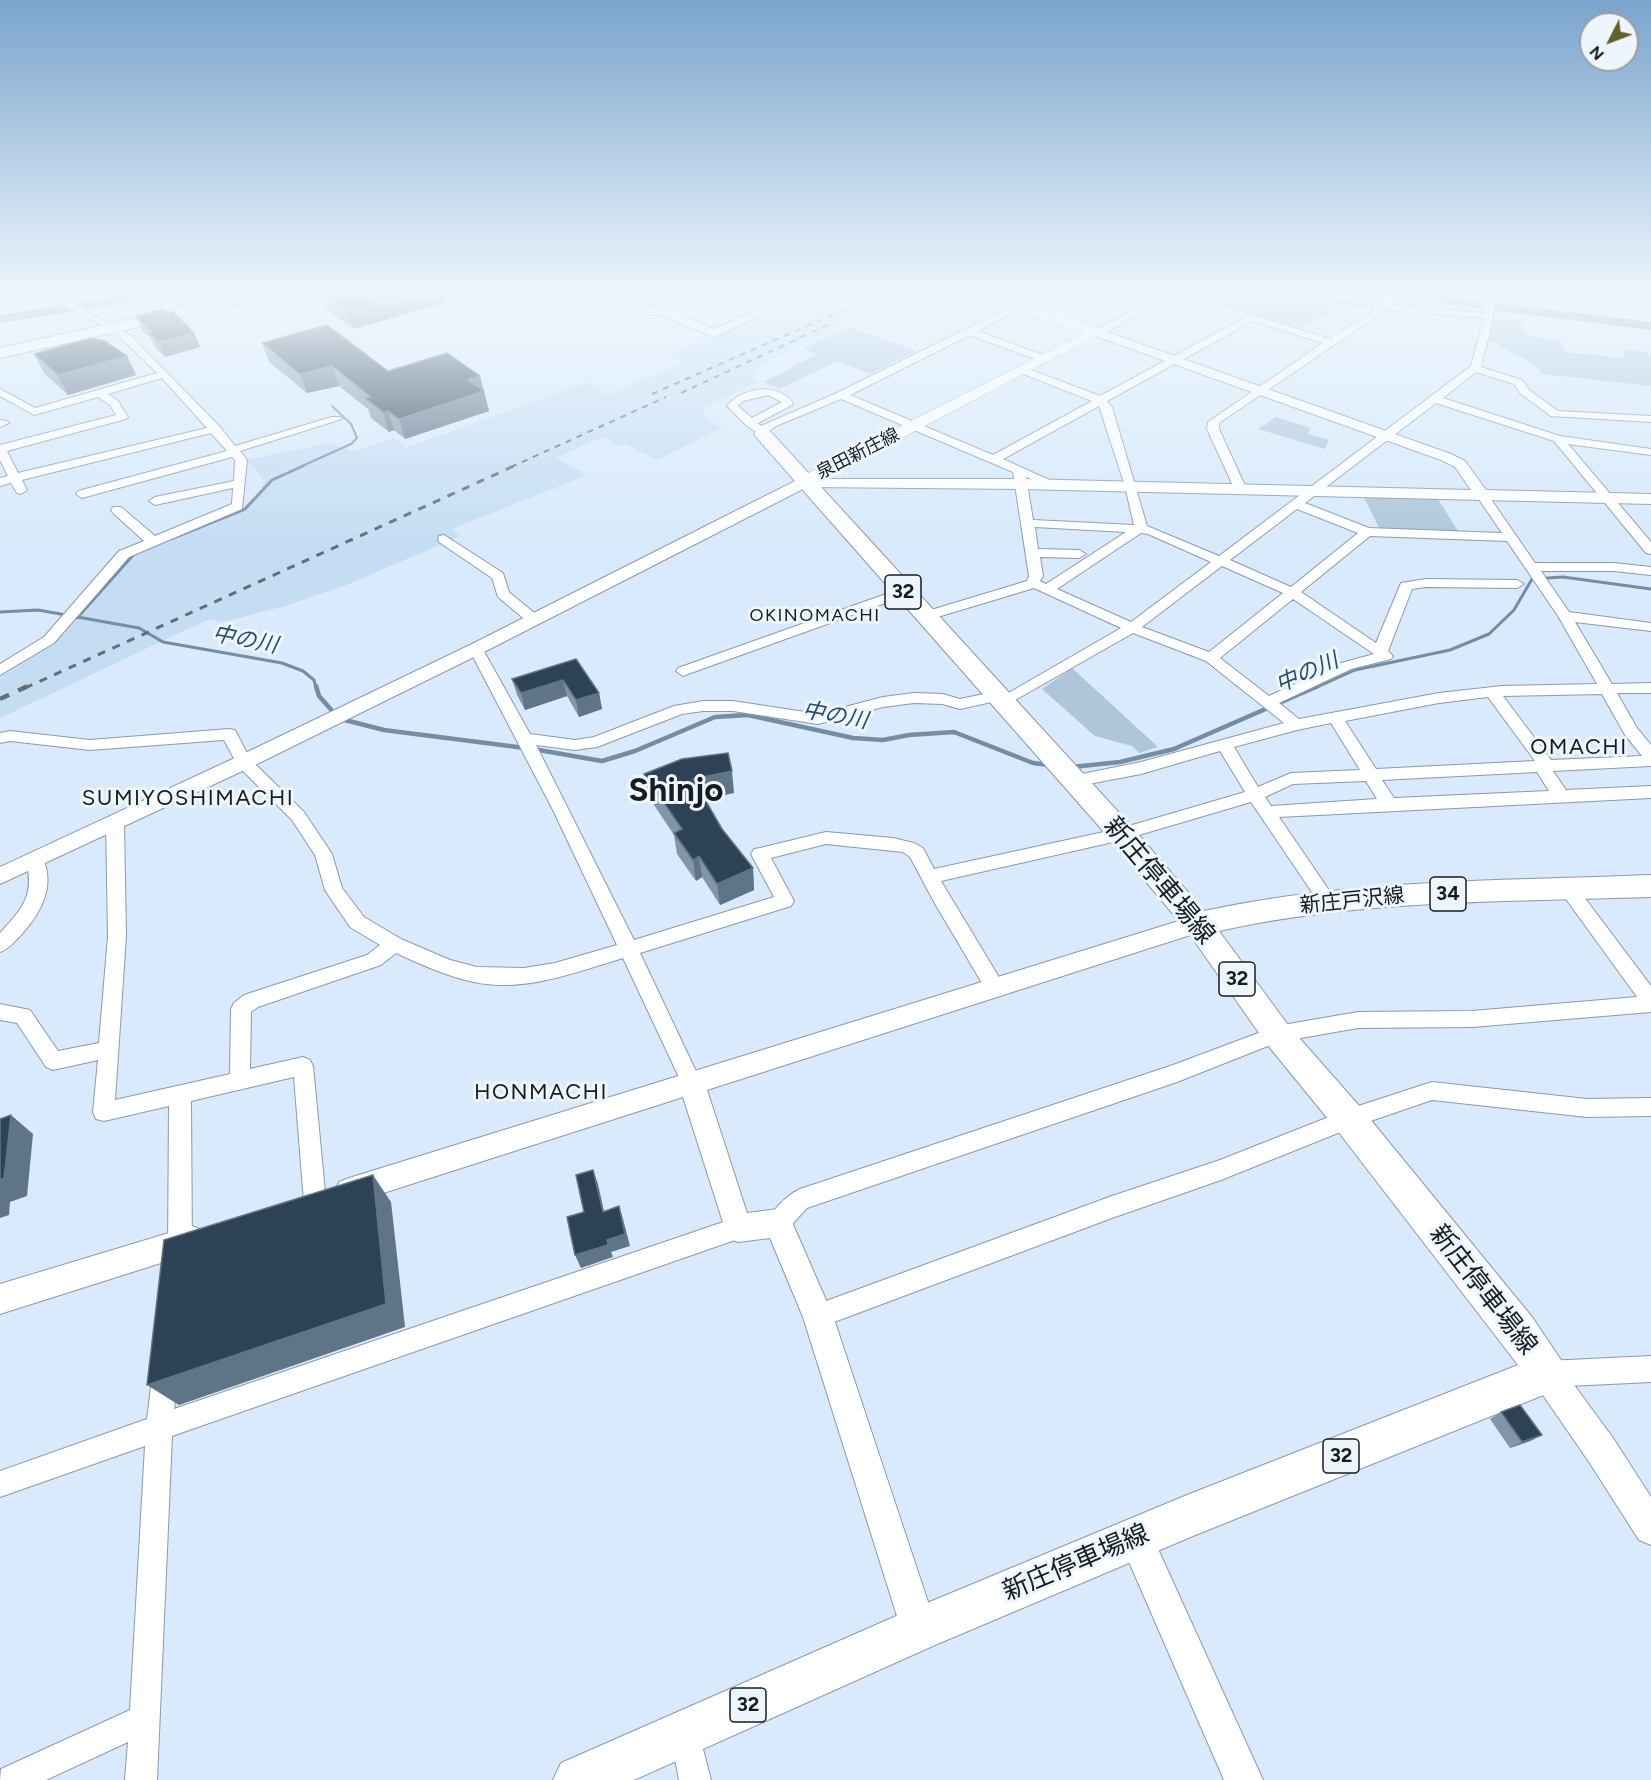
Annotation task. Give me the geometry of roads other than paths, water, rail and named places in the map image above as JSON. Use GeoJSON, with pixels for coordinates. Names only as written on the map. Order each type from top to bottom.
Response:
{"type":"FeatureCollection","features":[{"type":"Feature","properties":{"kind":"main road","name":"泉田新庄線"},"geometry":{"type":"LineString","coordinates":[[804,482],[1008,377]]}},
{"type":"Feature","properties":{"kind":"main road","name":"新庄停車場線"},"geometry":{"type":"LineString","coordinates":[[578,1780],[919,1629],[1547,1374],[1518,1331],[1349,1119],[1276,1034],[1198,924],[1122,834],[757,428]]}},
{"type":"Feature","properties":{"kind":"main road","name":"新庄戸沢線"},"geometry":{"type":"LineString","coordinates":[[1198,924],[1236,914],[1396,895],[1651,886]]}},
{"type":"Feature","properties":{"kind":"street"},"geometry":{"type":"LineString","coordinates":[[1,392],[34,412],[153,377]]}},
{"type":"Feature","properties":{"kind":"street"},"geometry":{"type":"LineString","coordinates":[[0,670],[50,640],[124,554],[238,506],[241,460],[216,429],[167,377]]}},
{"type":"Feature","properties":{"kind":"street"},"geometry":{"type":"LineString","coordinates":[[757,428],[764,429],[877,377]]}},
{"type":"Feature","properties":{"kind":"street"},"geometry":{"type":"LineString","coordinates":[[1040,377],[1101,401],[1110,413],[1141,528]]}},
{"type":"Feature","properties":{"kind":"street"},"geometry":{"type":"LineString","coordinates":[[994,459],[1144,377]]}},
{"type":"Feature","properties":{"kind":"street"},"geometry":{"type":"LineString","coordinates":[[1219,377],[1460,464],[1565,616],[1631,731],[1651,756]]}},
{"type":"Feature","properties":{"kind":"street"},"geometry":{"type":"LineString","coordinates":[[1240,488],[1213,429],[1214,422],[1281,377]]}},
{"type":"Feature","properties":{"kind":"street"},"geometry":{"type":"LineString","coordinates":[[529,745],[574,745],[597,742],[679,710],[703,706],[733,706],[818,719],[883,702],[914,698],[943,699],[960,704],[1001,699],[1131,628],[1464,377]]}},
{"type":"Feature","properties":{"kind":"street"},"geometry":{"type":"LineString","coordinates":[[1503,377],[1518,382],[1526,392],[1555,414],[1651,419]]}},
{"type":"Feature","properties":{"kind":"street"},"geometry":{"type":"LineString","coordinates":[[21,490],[0,449],[122,417],[114,403],[99,392]]}},
{"type":"Feature","properties":{"kind":"street"},"geometry":{"type":"LineString","coordinates":[[841,395],[994,459],[1020,477],[1036,576],[1033,583],[926,616]]}},
{"type":"Feature","properties":{"kind":"street"},"geometry":{"type":"LineString","coordinates":[[1436,399],[1558,439],[1651,452]]}},
{"type":"Feature","properties":{"kind":"street"},"geometry":{"type":"LineString","coordinates":[[82,494],[234,451],[336,419]]}},
{"type":"Feature","properties":{"kind":"street"},"geometry":{"type":"LineString","coordinates":[[0,482],[110,453],[216,429]]}},
{"type":"Feature","properties":{"kind":"street"},"geometry":{"type":"LineString","coordinates":[[1558,439],[1651,550]]}},
{"type":"Feature","properties":{"kind":"street"},"geometry":{"type":"LineString","coordinates":[[0,876],[244,762],[476,649],[804,482],[1020,477],[1052,484],[1651,499]]}},
{"type":"Feature","properties":{"kind":"street"},"geometry":{"type":"LineString","coordinates":[[155,501],[240,483]]}},
{"type":"Feature","properties":{"kind":"street"},"geometry":{"type":"LineString","coordinates":[[1297,504],[1367,532],[1509,537]]}},
{"type":"Feature","properties":{"kind":"street"},"geometry":{"type":"LineString","coordinates":[[117,510],[152,541]]}},
{"type":"Feature","properties":{"kind":"street"},"geometry":{"type":"LineString","coordinates":[[1028,523],[1076,540],[1092,560]]}},
{"type":"Feature","properties":{"kind":"street"},"geometry":{"type":"LineString","coordinates":[[1048,589],[1141,528]]}},
{"type":"Feature","properties":{"kind":"street"},"geometry":{"type":"LineString","coordinates":[[1032,553],[1076,540],[1141,528],[1150,530],[1294,593],[1386,656],[1346,666],[1273,705]]}},
{"type":"Feature","properties":{"kind":"street"},"geometry":{"type":"LineString","coordinates":[[1211,658],[1367,532]]}},
{"type":"Feature","properties":{"kind":"street"},"geometry":{"type":"LineString","coordinates":[[444,539],[498,576],[503,594],[533,619]]}},
{"type":"Feature","properties":{"kind":"street"},"geometry":{"type":"LineString","coordinates":[[1535,575],[1614,567],[1651,571]]}},
{"type":"Feature","properties":{"kind":"street"},"geometry":{"type":"LineString","coordinates":[[1033,583],[1131,628],[1211,658],[1296,725]]}},
{"type":"Feature","properties":{"kind":"street"},"geometry":{"type":"LineString","coordinates":[[1380,652],[1406,586],[1426,583],[1517,584]]}},
{"type":"Feature","properties":{"kind":"street"},"geometry":{"type":"LineString","coordinates":[[683,671],[903,592]]}},
{"type":"Feature","properties":{"kind":"street"},"geometry":{"type":"LineString","coordinates":[[1565,616],[1651,627]]}},
{"type":"Feature","properties":{"kind":"street"},"geometry":{"type":"LineString","coordinates":[[476,649],[529,745],[630,950],[692,1084],[738,1228]]}},
{"type":"Feature","properties":{"kind":"street"},"geometry":{"type":"LineString","coordinates":[[1064,770],[1141,768],[1296,725],[1439,698],[1492,692],[1651,688]]}},
{"type":"Feature","properties":{"kind":"street"},"geometry":{"type":"LineString","coordinates":[[1492,692],[1543,765],[1562,797]]}},
{"type":"Feature","properties":{"kind":"street"},"geometry":{"type":"LineString","coordinates":[[1335,717],[1389,804]]}},
{"type":"Feature","properties":{"kind":"street"},"geometry":{"type":"LineString","coordinates":[[0,738],[10,736],[90,745],[228,734],[244,762],[298,816],[323,855],[334,890],[357,922],[394,944],[446,967],[477,975],[524,976],[555,971],[785,901],[760,854],[826,838],[893,844],[917,853],[996,989]]}},
{"type":"Feature","properties":{"kind":"street"},"geometry":{"type":"LineString","coordinates":[[1224,744],[1255,795],[1328,902]]}},
{"type":"Feature","properties":{"kind":"street"},"geometry":{"type":"LineString","coordinates":[[930,877],[1122,834],[1255,795],[1291,778],[1651,762]]}},
{"type":"Feature","properties":{"kind":"street"},"geometry":{"type":"LineString","coordinates":[[1267,812],[1651,792]]}},
{"type":"Feature","properties":{"kind":"street"},"geometry":{"type":"LineString","coordinates":[[115,823],[117,936],[104,1112],[303,1066],[303,1205],[1198,924]]}},
{"type":"Feature","properties":{"kind":"street"},"geometry":{"type":"LineString","coordinates":[[0,945],[34,908],[41,875],[35,860]]}},
{"type":"Feature","properties":{"kind":"street"},"geometry":{"type":"LineString","coordinates":[[1569,890],[1651,1002]]}},
{"type":"Feature","properties":{"kind":"street"},"geometry":{"type":"LineString","coordinates":[[240,1082],[242,1009],[246,1005],[251,1001],[374,960],[394,944]]}},
{"type":"Feature","properties":{"kind":"street"},"geometry":{"type":"LineString","coordinates":[[0,1484],[738,1228],[778,1223],[800,1200],[1177,1073],[1276,1034],[1358,1020],[1472,1019],[1651,1002]]}},
{"type":"Feature","properties":{"kind":"street"},"geometry":{"type":"LineString","coordinates":[[0,1012],[23,1016],[53,1061],[110,1049]]}},
{"type":"Feature","properties":{"kind":"street"},"geometry":{"type":"LineString","coordinates":[[818,1316],[1112,1207],[1221,1170],[1349,1119],[1432,1091],[1587,1108],[1651,1107]]}},
{"type":"Feature","properties":{"kind":"street"},"geometry":{"type":"LineString","coordinates":[[177,1278],[181,1243],[180,1095]]}},
{"type":"Feature","properties":{"kind":"street"},"geometry":{"type":"LineString","coordinates":[[778,1223],[818,1316],[919,1629]]}},
{"type":"Feature","properties":{"kind":"street"},"geometry":{"type":"LineString","coordinates":[[0,1299],[214,1233]]}},
{"type":"Feature","properties":{"kind":"street"},"geometry":{"type":"LineString","coordinates":[[141,1780],[159,1428],[169,1347]]}},
{"type":"Feature","properties":{"kind":"street"},"geometry":{"type":"LineString","coordinates":[[1547,1374],[1651,1369]]}},
{"type":"Feature","properties":{"kind":"street"},"geometry":{"type":"LineString","coordinates":[[1547,1374],[1601,1450],[1651,1528]]}},
{"type":"Feature","properties":{"kind":"street"},"geometry":{"type":"LineString","coordinates":[[1136,1539],[1245,1780]]}},
{"type":"Feature","properties":{"kind":"street"},"geometry":{"type":"LineString","coordinates":[[12,1780],[143,1719]]}},
{"type":"Feature","properties":{"kind":"street"},"geometry":{"type":"LineString","coordinates":[[685,1733],[695,1780]]}},
{"type":"Feature","properties":{"kind":"waterway"},"geometry":{"type":"LineString","coordinates":[[300,467],[351,444],[357,438],[351,424],[332,406]]}},
{"type":"Feature","properties":{"kind":"waterway"},"geometry":{"type":"LineString","coordinates":[[173,538],[245,509],[272,480],[303,466]]}},
{"type":"Feature","properties":{"kind":"waterway"},"geometry":{"type":"LineString","coordinates":[[78,617],[134,554]]}},
{"type":"Feature","properties":{"kind":"waterway","name":"中の川"},"geometry":{"type":"LineString","coordinates":[[1315,688],[1355,670],[1450,650],[1489,634],[1514,610],[1532,579],[1563,577],[1651,589]]}},
{"type":"Feature","properties":{"kind":"waterway","name":"中の川"},"geometry":{"type":"LineString","coordinates":[[0,612],[38,610],[78,617]]}},
{"type":"Feature","properties":{"kind":"waterway","name":"中の川"},"geometry":{"type":"LineString","coordinates":[[78,617],[139,628],[163,642],[282,663],[303,671],[314,680],[316,688]]}},
{"type":"Feature","properties":{"kind":"waterway","name":"中の川"},"geometry":{"type":"LineString","coordinates":[[316,686],[319,696],[335,714]]}},
{"type":"Feature","properties":{"kind":"waterway","name":"中の川"},"geometry":{"type":"LineString","coordinates":[[1072,767],[1120,762],[1174,749],[1318,686]]}},
{"type":"Feature","properties":{"kind":"waterway","name":"中の川"},"geometry":{"type":"LineString","coordinates":[[533,749],[602,761],[635,751],[715,717],[748,715],[853,738],[883,740],[909,735],[954,732],[1033,763],[1049,765]]}},
{"type":"Feature","properties":{"kind":"waterway","name":"中の川"},"geometry":{"type":"LineString","coordinates":[[341,719],[384,730],[525,748]]}},
{"type":"Feature","properties":{"kind":"railway"},"geometry":{"type":"LineString","coordinates":[[652,394],[691,377]]}},
{"type":"Feature","properties":{"kind":"railway"},"geometry":{"type":"LineString","coordinates":[[681,393],[715,377]]}},
{"type":"Feature","properties":{"kind":"railway"},"geometry":{"type":"LineString","coordinates":[[511,467],[666,397]]}},
{"type":"Feature","properties":{"kind":"railway"},"geometry":{"type":"LineString","coordinates":[[25,688],[514,466]]}},
{"type":"Feature","properties":{"kind":"railway"},"geometry":{"type":"LineString","coordinates":[[0,699],[28,686]]}},
{"type":"Feature","properties":{"kind":"district","name":"OKINOMACHI"},"geometry":{"type":"Point","coordinates":[815,616]}},
{"type":"Feature","properties":{"kind":"district","name":"OMACHI"},"geometry":{"type":"Point","coordinates":[1579,748]}},
{"type":"Feature","properties":{"kind":"district","name":"Shinjo"},"geometry":{"type":"Point","coordinates":[676,791]}},
{"type":"Feature","properties":{"kind":"district","name":"SUMIYOSHIMACHI"},"geometry":{"type":"Point","coordinates":[188,799]}},
{"type":"Feature","properties":{"kind":"district","name":"HONMACHI"},"geometry":{"type":"Point","coordinates":[541,1093]}}]}
